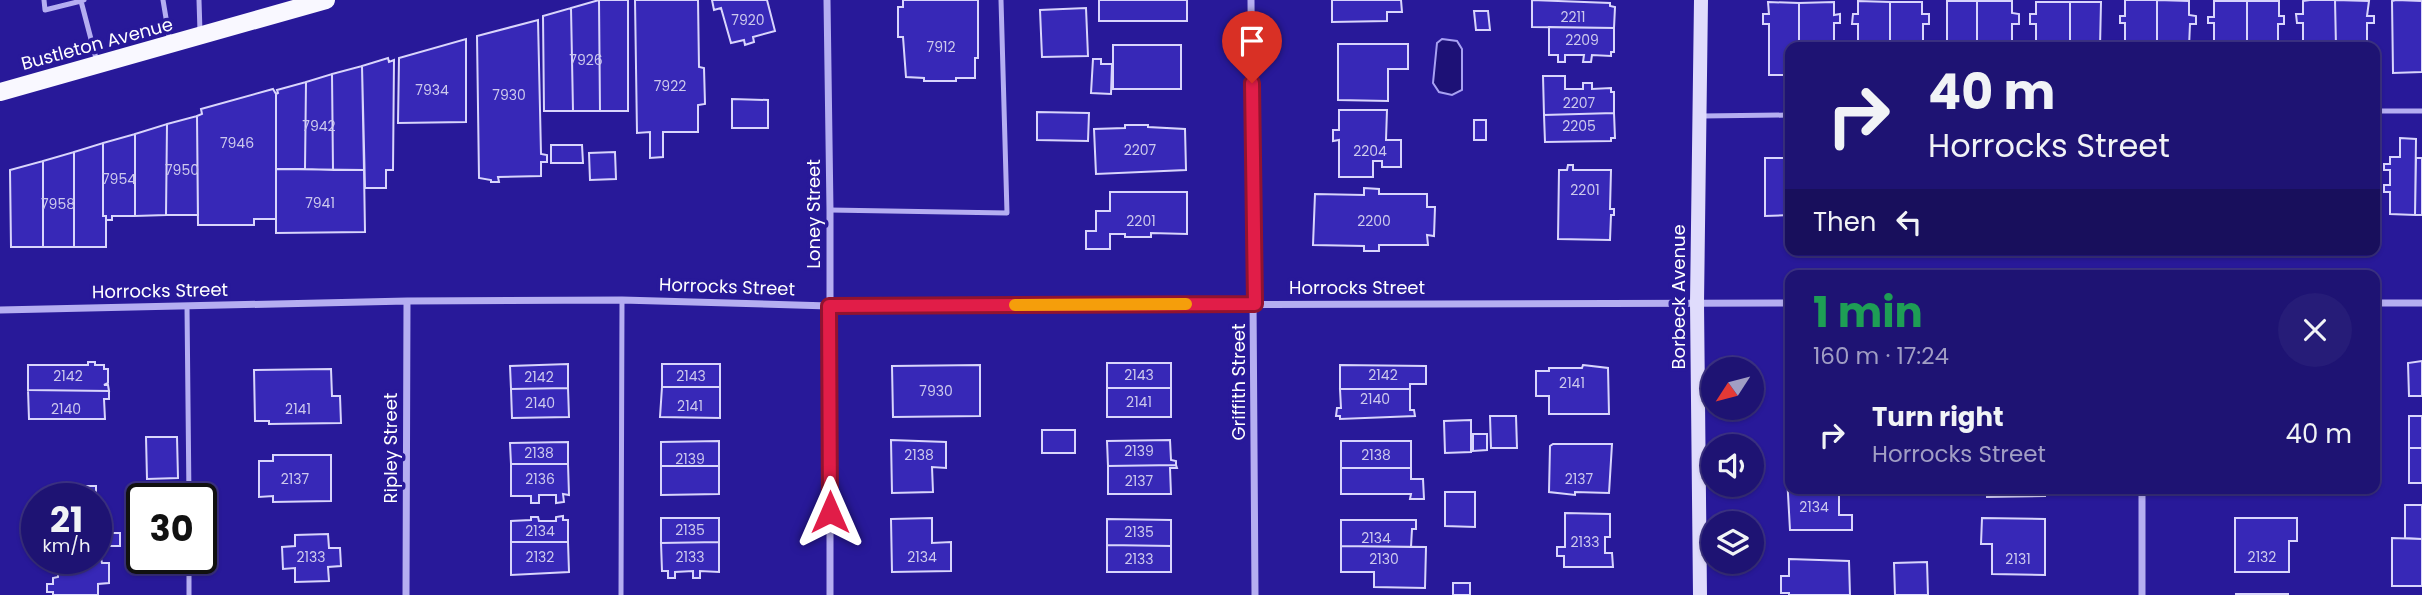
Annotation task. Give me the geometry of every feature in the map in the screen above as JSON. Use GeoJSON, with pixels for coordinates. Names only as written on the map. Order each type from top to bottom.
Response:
{"type":"FeatureCollection","features":[{"type":"Feature","properties":{"kind":"main road","name":"Bustleton Avenue"},"geometry":{"type":"LineString","coordinates":[[0,92],[326,0]]}},
{"type":"Feature","properties":{"kind":"street","name":"Loney Street"},"geometry":{"type":"LineString","coordinates":[[827,0],[830,595]]}},
{"type":"Feature","properties":{"kind":"street","name":"Griffith Street"},"geometry":{"type":"LineString","coordinates":[[1251,0],[1255,595]]}},
{"type":"Feature","properties":{"kind":"street","name":"Borbeck Avenue"},"geometry":{"type":"LineString","coordinates":[[1700,595],[1697,303],[1701,0]]}},
{"type":"Feature","properties":{"kind":"street","name":"Horrocks Street"},"geometry":{"type":"LineString","coordinates":[[0,310],[407,301],[622,300],[829,306],[1785,303]]}},
{"type":"Feature","properties":{"kind":"street","name":"Ripley Street"},"geometry":{"type":"LineString","coordinates":[[406,595],[407,301]]}},
{"type":"Feature","properties":{"kind":"street"},"geometry":{"type":"LineString","coordinates":[[2380,303],[2422,303]]}},
{"type":"Feature","properties":{"kind":"street"},"geometry":{"type":"LineString","coordinates":[[2142,494],[2142,595]]}},
{"type":"Feature","properties":{"kind":"lane"},"geometry":{"type":"LineString","coordinates":[[44,0],[45,10],[83,0],[97,65]]}},
{"type":"Feature","properties":{"kind":"lane"},"geometry":{"type":"LineString","coordinates":[[163,0],[170,45]]}},
{"type":"Feature","properties":{"kind":"lane"},"geometry":{"type":"LineString","coordinates":[[199,0],[200,37]]}},
{"type":"Feature","properties":{"kind":"lane"},"geometry":{"type":"LineString","coordinates":[[830,211],[1007,213],[1001,0]]}},
{"type":"Feature","properties":{"kind":"lane"},"geometry":{"type":"LineString","coordinates":[[2380,111],[2422,111]]}},
{"type":"Feature","properties":{"kind":"lane"},"geometry":{"type":"LineString","coordinates":[[1700,116],[1785,115]]}},
{"type":"Feature","properties":{"kind":"lane"},"geometry":{"type":"LineString","coordinates":[[621,595],[622,300]]}},
{"type":"Feature","properties":{"kind":"lane"},"geometry":{"type":"LineString","coordinates":[[187,306],[188,483]]}},
{"type":"Feature","properties":{"kind":"lane"},"geometry":{"type":"LineString","coordinates":[[189,574],[189,595]]}},
{"type":"Feature","properties":{"kind":"shaded area"},"geometry":{"type":"Polygon","coordinates":[[[1442,39],[1457,41],[1462,49],[1462,90],[1452,95],[1439,92],[1433,83],[1437,43],[1442,39]]]}},
{"type":"Feature","properties":{"kind":"building"},"geometry":{"type":"Polygon","coordinates":[[[599,0],[628,0],[628,111],[600,111],[599,0]]]}},
{"type":"Feature","properties":{"kind":"building"},"geometry":{"type":"Polygon","coordinates":[[[599,0],[600,111],[573,111],[571,8],[599,0]]]}},
{"type":"Feature","properties":{"kind":"building"},"geometry":{"type":"Polygon","coordinates":[[[635,0],[698,0],[699,67],[704,68],[705,104],[698,105],[698,132],[663,132],[663,157],[650,158],[650,132],[637,133],[635,0]]]}},
{"type":"Feature","properties":{"kind":"building"},"geometry":{"type":"Polygon","coordinates":[[[712,0],[767,0],[775,31],[753,37],[754,42],[745,45],[744,40],[731,43],[721,8],[714,10],[712,0]]]}},
{"type":"Feature","properties":{"kind":"building"},"geometry":{"type":"Polygon","coordinates":[[[903,0],[978,0],[978,58],[975,58],[975,78],[924,81],[924,78],[906,77],[903,37],[898,37],[898,7],[903,7],[903,0]]]}},
{"type":"Feature","properties":{"kind":"building"},"geometry":{"type":"Polygon","coordinates":[[[1099,0],[1187,0],[1187,21],[1099,21],[1099,0]]]}},
{"type":"Feature","properties":{"kind":"building"},"geometry":{"type":"Polygon","coordinates":[[[1332,0],[1401,0],[1402,12],[1387,12],[1387,21],[1332,22],[1332,0]]]}},
{"type":"Feature","properties":{"kind":"building"},"geometry":{"type":"Polygon","coordinates":[[[1532,0],[1610,3],[1610,6],[1615,7],[1614,28],[1532,27],[1532,0]]]}},
{"type":"Feature","properties":{"kind":"building"},"geometry":{"type":"Polygon","coordinates":[[[2125,0],[2157,0],[2157,42],[2125,42],[2125,23],[2120,23],[2120,16],[2125,16],[2125,0]]]}},
{"type":"Feature","properties":{"kind":"building"},"geometry":{"type":"Polygon","coordinates":[[[2157,0],[2189,1],[2189,15],[2196,16],[2196,24],[2190,24],[2189,42],[2157,42],[2157,0]]]}},
{"type":"Feature","properties":{"kind":"building"},"geometry":{"type":"Polygon","coordinates":[[[2335,0],[2336,42],[2303,42],[2303,23],[2297,23],[2296,14],[2303,14],[2303,1],[2335,0]]]}},
{"type":"Feature","properties":{"kind":"building"},"geometry":{"type":"Polygon","coordinates":[[[2335,0],[2369,1],[2367,16],[2374,16],[2374,23],[2367,23],[2367,42],[2336,42],[2335,0]]]}},
{"type":"Feature","properties":{"kind":"building"},"geometry":{"type":"Polygon","coordinates":[[[1858,1],[1890,2],[1890,42],[1858,42],[1858,24],[1852,24],[1853,14],[1858,14],[1858,1]]]}},
{"type":"Feature","properties":{"kind":"building"},"geometry":{"type":"Polygon","coordinates":[[[1947,1],[1977,1],[1977,42],[1947,42],[1947,1]]]}},
{"type":"Feature","properties":{"kind":"building"},"geometry":{"type":"Polygon","coordinates":[[[1977,1],[2012,1],[2012,13],[2019,14],[2019,24],[2012,24],[2012,42],[1977,42],[1977,1]]]}},
{"type":"Feature","properties":{"kind":"building"},"geometry":{"type":"Polygon","coordinates":[[[2214,1],[2247,1],[2247,42],[2214,42],[2214,23],[2208,23],[2208,17],[2214,17],[2214,1]]]}},
{"type":"Feature","properties":{"kind":"building"},"geometry":{"type":"Polygon","coordinates":[[[2247,1],[2279,1],[2279,16],[2284,16],[2284,24],[2278,24],[2278,42],[2247,42],[2247,1]]]}},
{"type":"Feature","properties":{"kind":"building"},"geometry":{"type":"Polygon","coordinates":[[[2392,1],[2422,1],[2422,72],[2393,73],[2392,1]]]}},
{"type":"Feature","properties":{"kind":"building"},"geometry":{"type":"Polygon","coordinates":[[[1768,2],[1799,3],[1799,42],[1785,42],[1785,75],[1769,75],[1769,24],[1763,24],[1763,14],[1769,14],[1768,2]]]}},
{"type":"Feature","properties":{"kind":"building"},"geometry":{"type":"Polygon","coordinates":[[[1834,2],[1834,15],[1840,14],[1840,23],[1834,23],[1834,42],[1799,42],[1799,3],[1834,2]]]}},
{"type":"Feature","properties":{"kind":"building"},"geometry":{"type":"Polygon","coordinates":[[[1890,2],[1922,2],[1922,14],[1929,14],[1929,24],[1923,24],[1923,42],[1890,42],[1890,2]]]}},
{"type":"Feature","properties":{"kind":"building"},"geometry":{"type":"Polygon","coordinates":[[[2036,2],[2070,2],[2070,42],[2036,42],[2036,24],[2030,24],[2030,14],[2036,14],[2036,2]]]}},
{"type":"Feature","properties":{"kind":"building"},"geometry":{"type":"Polygon","coordinates":[[[2070,2],[2101,2],[2100,42],[2070,42],[2070,2]]]}},
{"type":"Feature","properties":{"kind":"building"},"geometry":{"type":"Polygon","coordinates":[[[571,8],[573,111],[544,111],[543,16],[571,8]]]}},
{"type":"Feature","properties":{"kind":"building"},"geometry":{"type":"Polygon","coordinates":[[[1086,8],[1088,56],[1042,57],[1040,10],[1086,8]]]}},
{"type":"Feature","properties":{"kind":"building"},"geometry":{"type":"Polygon","coordinates":[[[1474,11],[1488,11],[1490,30],[1476,30],[1474,11]]]}},
{"type":"Feature","properties":{"kind":"building"},"geometry":{"type":"Polygon","coordinates":[[[538,20],[541,154],[547,155],[547,162],[541,162],[541,176],[498,177],[499,182],[491,182],[479,178],[477,36],[538,20]]]}},
{"type":"Feature","properties":{"kind":"building"},"geometry":{"type":"Polygon","coordinates":[[[1549,27],[1614,28],[1614,52],[1611,52],[1611,56],[1592,55],[1591,62],[1583,62],[1584,55],[1565,55],[1565,62],[1558,62],[1558,55],[1549,55],[1549,27]]]}},
{"type":"Feature","properties":{"kind":"building"},"geometry":{"type":"Polygon","coordinates":[[[466,39],[466,122],[398,123],[399,58],[466,39]]]}},
{"type":"Feature","properties":{"kind":"building"},"geometry":{"type":"Polygon","coordinates":[[[1338,44],[1408,44],[1408,69],[1388,69],[1388,101],[1338,100],[1338,44]]]}},
{"type":"Feature","properties":{"kind":"building"},"geometry":{"type":"Polygon","coordinates":[[[1113,45],[1181,45],[1181,89],[1113,89],[1113,45]]]}},
{"type":"Feature","properties":{"kind":"building"},"geometry":{"type":"Polygon","coordinates":[[[388,58],[389,62],[394,60],[393,170],[386,170],[386,188],[365,188],[362,66],[388,58]]]}},
{"type":"Feature","properties":{"kind":"building"},"geometry":{"type":"Polygon","coordinates":[[[1093,59],[1101,59],[1101,64],[1112,64],[1111,94],[1091,93],[1093,59]]]}},
{"type":"Feature","properties":{"kind":"building"},"geometry":{"type":"Polygon","coordinates":[[[362,66],[364,170],[333,170],[332,74],[362,66]]]}},
{"type":"Feature","properties":{"kind":"building"},"geometry":{"type":"Polygon","coordinates":[[[332,74],[333,170],[305,169],[306,82],[332,74]]]}},
{"type":"Feature","properties":{"kind":"building"},"geometry":{"type":"Polygon","coordinates":[[[1543,76],[1565,76],[1565,89],[1583,89],[1583,83],[1592,83],[1592,89],[1611,88],[1611,92],[1614,92],[1614,113],[1544,115],[1543,76]]]}},
{"type":"Feature","properties":{"kind":"building"},"geometry":{"type":"Polygon","coordinates":[[[306,82],[305,169],[276,169],[277,90],[306,82]]]}},
{"type":"Feature","properties":{"kind":"building"},"geometry":{"type":"Polygon","coordinates":[[[273,89],[276,94],[276,219],[254,219],[254,225],[198,225],[197,116],[202,114],[201,109],[273,89]]]}},
{"type":"Feature","properties":{"kind":"building"},"geometry":{"type":"Polygon","coordinates":[[[732,99],[768,100],[768,128],[732,128],[732,99]]]}},
{"type":"Feature","properties":{"kind":"building"},"geometry":{"type":"Polygon","coordinates":[[[1339,110],[1387,110],[1386,140],[1401,140],[1401,167],[1382,167],[1382,161],[1373,161],[1373,177],[1339,177],[1339,140],[1333,141],[1333,130],[1339,130],[1339,110]]]}},
{"type":"Feature","properties":{"kind":"building"},"geometry":{"type":"Polygon","coordinates":[[[1037,112],[1089,113],[1088,141],[1037,140],[1037,112]]]}},
{"type":"Feature","properties":{"kind":"building"},"geometry":{"type":"Polygon","coordinates":[[[1614,113],[1615,138],[1611,138],[1611,141],[1545,142],[1544,115],[1614,113]]]}},
{"type":"Feature","properties":{"kind":"building"},"geometry":{"type":"Polygon","coordinates":[[[197,116],[198,215],[166,215],[167,124],[197,116]]]}},
{"type":"Feature","properties":{"kind":"building"},"geometry":{"type":"Polygon","coordinates":[[[1474,120],[1486,120],[1486,140],[1474,140],[1474,120]]]}},
{"type":"Feature","properties":{"kind":"building"},"geometry":{"type":"Polygon","coordinates":[[[167,124],[166,215],[135,216],[135,134],[167,124]]]}},
{"type":"Feature","properties":{"kind":"building"},"geometry":{"type":"Polygon","coordinates":[[[1125,125],[1185,129],[1186,170],[1096,174],[1094,129],[1125,128],[1125,125]]]}},
{"type":"Feature","properties":{"kind":"building"},"geometry":{"type":"Polygon","coordinates":[[[135,134],[135,216],[112,216],[112,220],[106,220],[106,216],[103,216],[103,143],[135,134]]]}},
{"type":"Feature","properties":{"kind":"building"},"geometry":{"type":"Polygon","coordinates":[[[2400,138],[2416,139],[2415,215],[2390,214],[2390,192],[2384,192],[2384,185],[2390,185],[2390,170],[2384,170],[2384,164],[2390,164],[2390,157],[2400,157],[2400,138]]]}},
{"type":"Feature","properties":{"kind":"building"},"geometry":{"type":"Polygon","coordinates":[[[103,143],[103,216],[106,216],[106,247],[74,247],[74,152],[103,143]]]}},
{"type":"Feature","properties":{"kind":"building"},"geometry":{"type":"Polygon","coordinates":[[[551,145],[582,145],[583,163],[551,163],[551,145]]]}},
{"type":"Feature","properties":{"kind":"building"},"geometry":{"type":"Polygon","coordinates":[[[74,152],[74,247],[43,247],[43,161],[74,152]]]}},
{"type":"Feature","properties":{"kind":"building"},"geometry":{"type":"Polygon","coordinates":[[[615,152],[616,179],[590,180],[589,153],[615,152]]]}},
{"type":"Feature","properties":{"kind":"building"},"geometry":{"type":"Polygon","coordinates":[[[1765,158],[1785,158],[1785,215],[1765,216],[1765,158]]]}},
{"type":"Feature","properties":{"kind":"building"},"geometry":{"type":"Polygon","coordinates":[[[2416,158],[2422,158],[2422,215],[2415,215],[2416,158]]]}},
{"type":"Feature","properties":{"kind":"building"},"geometry":{"type":"Polygon","coordinates":[[[43,161],[43,247],[11,247],[10,170],[43,161]]]}},
{"type":"Feature","properties":{"kind":"building"},"geometry":{"type":"Polygon","coordinates":[[[1568,165],[1573,165],[1573,170],[1611,170],[1610,209],[1614,209],[1614,215],[1611,215],[1610,240],[1558,239],[1559,170],[1567,170],[1568,165]]]}},
{"type":"Feature","properties":{"kind":"building"},"geometry":{"type":"Polygon","coordinates":[[[276,169],[364,170],[365,232],[276,233],[276,169]]]}},
{"type":"Feature","properties":{"kind":"building"},"geometry":{"type":"Polygon","coordinates":[[[1364,188],[1379,189],[1379,194],[1427,194],[1427,207],[1435,207],[1434,236],[1427,235],[1428,245],[1379,245],[1379,251],[1364,251],[1364,246],[1313,245],[1315,194],[1364,195],[1364,188]]]}},
{"type":"Feature","properties":{"kind":"building"},"geometry":{"type":"Polygon","coordinates":[[[1110,192],[1187,192],[1187,234],[1151,233],[1151,237],[1125,237],[1125,234],[1110,234],[1110,249],[1086,249],[1086,231],[1096,231],[1096,211],[1110,211],[1110,192]]]}},
{"type":"Feature","properties":{"kind":"building"},"geometry":{"type":"Polygon","coordinates":[[[2422,361],[2422,396],[2409,396],[2408,363],[2422,361]]]}},
{"type":"Feature","properties":{"kind":"building"},"geometry":{"type":"Polygon","coordinates":[[[88,362],[104,365],[104,369],[108,369],[108,383],[104,385],[108,385],[109,391],[28,390],[28,365],[88,365],[88,362]]]}},
{"type":"Feature","properties":{"kind":"building"},"geometry":{"type":"Polygon","coordinates":[[[1107,363],[1171,363],[1171,388],[1107,388],[1107,363]]]}},
{"type":"Feature","properties":{"kind":"building"},"geometry":{"type":"Polygon","coordinates":[[[568,364],[568,388],[511,389],[510,366],[568,364]]]}},
{"type":"Feature","properties":{"kind":"building"},"geometry":{"type":"Polygon","coordinates":[[[662,364],[720,364],[720,387],[662,387],[662,364]]]}},
{"type":"Feature","properties":{"kind":"building"},"geometry":{"type":"Polygon","coordinates":[[[980,365],[980,416],[893,417],[892,366],[980,365]]]}},
{"type":"Feature","properties":{"kind":"building"},"geometry":{"type":"Polygon","coordinates":[[[1340,365],[1426,366],[1426,384],[1410,384],[1410,389],[1340,389],[1340,365]]]}},
{"type":"Feature","properties":{"kind":"building"},"geometry":{"type":"Polygon","coordinates":[[[1583,365],[1608,368],[1609,414],[1549,414],[1549,396],[1536,396],[1536,371],[1549,371],[1549,368],[1582,368],[1583,365]]]}},
{"type":"Feature","properties":{"kind":"building"},"geometry":{"type":"Polygon","coordinates":[[[331,369],[332,396],[340,396],[341,423],[269,424],[269,421],[255,421],[254,370],[331,369]]]}},
{"type":"Feature","properties":{"kind":"building"},"geometry":{"type":"Polygon","coordinates":[[[662,387],[720,387],[720,418],[660,417],[662,387]]]}},
{"type":"Feature","properties":{"kind":"building"},"geometry":{"type":"Polygon","coordinates":[[[568,388],[569,417],[512,418],[511,389],[568,388]]]}},
{"type":"Feature","properties":{"kind":"building"},"geometry":{"type":"Polygon","coordinates":[[[1107,388],[1171,388],[1171,417],[1107,417],[1107,388]]]}},
{"type":"Feature","properties":{"kind":"building"},"geometry":{"type":"Polygon","coordinates":[[[1340,389],[1410,389],[1410,410],[1414,410],[1415,416],[1340,419],[1340,416],[1336,416],[1337,408],[1341,408],[1340,389]]]}},
{"type":"Feature","properties":{"kind":"building"},"geometry":{"type":"Polygon","coordinates":[[[28,390],[109,391],[109,399],[104,399],[105,419],[29,419],[28,390]]]}},
{"type":"Feature","properties":{"kind":"building"},"geometry":{"type":"Polygon","coordinates":[[[1490,416],[1516,416],[1517,448],[1491,448],[1490,416]]]}},
{"type":"Feature","properties":{"kind":"building"},"geometry":{"type":"Polygon","coordinates":[[[2409,416],[2422,416],[2422,448],[2409,448],[2409,416]]]}},
{"type":"Feature","properties":{"kind":"building"},"geometry":{"type":"Polygon","coordinates":[[[1471,420],[1471,452],[1445,453],[1444,421],[1471,420]]]}},
{"type":"Feature","properties":{"kind":"building"},"geometry":{"type":"Polygon","coordinates":[[[1042,430],[1075,430],[1075,453],[1042,453],[1042,430]]]}},
{"type":"Feature","properties":{"kind":"building"},"geometry":{"type":"Polygon","coordinates":[[[1473,434],[1487,434],[1487,450],[1473,451],[1473,434]]]}},
{"type":"Feature","properties":{"kind":"building"},"geometry":{"type":"Polygon","coordinates":[[[146,437],[177,437],[178,478],[147,479],[146,437]]]}},
{"type":"Feature","properties":{"kind":"building"},"geometry":{"type":"Polygon","coordinates":[[[891,440],[946,442],[946,468],[932,467],[933,492],[892,493],[891,440]]]}},
{"type":"Feature","properties":{"kind":"building"},"geometry":{"type":"Polygon","coordinates":[[[1170,440],[1171,460],[1176,461],[1176,465],[1108,466],[1107,441],[1170,440]]]}},
{"type":"Feature","properties":{"kind":"building"},"geometry":{"type":"Polygon","coordinates":[[[719,441],[719,466],[661,466],[661,442],[719,441]]]}},
{"type":"Feature","properties":{"kind":"building"},"geometry":{"type":"Polygon","coordinates":[[[1341,441],[1411,441],[1411,468],[1341,468],[1341,441]]]}},
{"type":"Feature","properties":{"kind":"building"},"geometry":{"type":"Polygon","coordinates":[[[568,442],[568,464],[511,464],[510,443],[568,442]]]}},
{"type":"Feature","properties":{"kind":"building"},"geometry":{"type":"Polygon","coordinates":[[[1612,444],[1609,493],[1575,492],[1575,495],[1549,492],[1550,446],[1612,444]]]}},
{"type":"Feature","properties":{"kind":"building"},"geometry":{"type":"Polygon","coordinates":[[[2409,448],[2422,448],[2422,483],[2409,483],[2409,448]]]}},
{"type":"Feature","properties":{"kind":"building"},"geometry":{"type":"Polygon","coordinates":[[[273,455],[331,455],[331,501],[273,502],[273,496],[259,497],[259,461],[273,461],[273,455]]]}},
{"type":"Feature","properties":{"kind":"building"},"geometry":{"type":"Polygon","coordinates":[[[511,464],[568,464],[569,495],[563,494],[564,502],[556,503],[556,495],[539,495],[539,503],[531,503],[531,496],[511,496],[511,464]]]}},
{"type":"Feature","properties":{"kind":"building"},"geometry":{"type":"Polygon","coordinates":[[[1176,465],[1177,468],[1170,468],[1171,494],[1108,494],[1108,466],[1176,465]]]}},
{"type":"Feature","properties":{"kind":"building"},"geometry":{"type":"Polygon","coordinates":[[[661,466],[719,466],[719,494],[661,495],[661,466]]]}},
{"type":"Feature","properties":{"kind":"building"},"geometry":{"type":"Polygon","coordinates":[[[1341,468],[1411,468],[1411,479],[1423,479],[1424,499],[1410,499],[1411,494],[1341,494],[1341,468]]]}},
{"type":"Feature","properties":{"kind":"building"},"geometry":{"type":"Polygon","coordinates":[[[1445,492],[1475,492],[1475,527],[1445,526],[1445,492]]]}},
{"type":"Feature","properties":{"kind":"building"},"geometry":{"type":"Polygon","coordinates":[[[1788,494],[1839,494],[1839,515],[1852,515],[1852,530],[1790,530],[1788,494]]]}},
{"type":"Feature","properties":{"kind":"building"},"geometry":{"type":"Polygon","coordinates":[[[1987,494],[2045,494],[2045,496],[1987,497],[1987,494]]]}},
{"type":"Feature","properties":{"kind":"building"},"geometry":{"type":"Polygon","coordinates":[[[2405,505],[2422,505],[2422,539],[2405,538],[2405,505]]]}},
{"type":"Feature","properties":{"kind":"building"},"geometry":{"type":"Polygon","coordinates":[[[1565,513],[1610,514],[1610,537],[1605,537],[1605,553],[1612,553],[1613,567],[1564,567],[1564,556],[1557,556],[1557,547],[1565,547],[1565,513]]]}},
{"type":"Feature","properties":{"kind":"building"},"geometry":{"type":"Polygon","coordinates":[[[563,516],[563,520],[568,520],[568,542],[511,542],[511,521],[538,517],[539,521],[556,521],[556,517],[563,516]]]}},
{"type":"Feature","properties":{"kind":"building"},"geometry":{"type":"Polygon","coordinates":[[[661,518],[719,518],[719,542],[661,543],[661,518]]]}},
{"type":"Feature","properties":{"kind":"building"},"geometry":{"type":"Polygon","coordinates":[[[932,518],[932,543],[951,542],[951,571],[892,572],[891,519],[932,518]]]}},
{"type":"Feature","properties":{"kind":"building"},"geometry":{"type":"Polygon","coordinates":[[[1982,518],[2045,519],[2045,575],[1992,574],[1992,544],[1981,544],[1982,518]]]}},
{"type":"Feature","properties":{"kind":"building"},"geometry":{"type":"Polygon","coordinates":[[[2235,518],[2297,518],[2297,541],[2289,541],[2289,572],[2235,572],[2235,518]]]}},
{"type":"Feature","properties":{"kind":"building"},"geometry":{"type":"Polygon","coordinates":[[[1107,519],[1171,520],[1171,546],[1107,545],[1107,519]]]}},
{"type":"Feature","properties":{"kind":"building"},"geometry":{"type":"Polygon","coordinates":[[[1341,520],[1416,520],[1416,529],[1412,529],[1411,547],[1341,546],[1341,520]]]}},
{"type":"Feature","properties":{"kind":"building"},"geometry":{"type":"Polygon","coordinates":[[[112,533],[120,533],[120,546],[112,546],[112,533]]]}},
{"type":"Feature","properties":{"kind":"building"},"geometry":{"type":"Polygon","coordinates":[[[328,534],[329,548],[340,548],[341,566],[328,567],[329,581],[295,582],[295,568],[283,569],[282,547],[295,546],[295,535],[328,534]]]}},
{"type":"Feature","properties":{"kind":"building"},"geometry":{"type":"Polygon","coordinates":[[[2392,538],[2422,539],[2422,586],[2392,586],[2392,538]]]}},
{"type":"Feature","properties":{"kind":"building"},"geometry":{"type":"Polygon","coordinates":[[[511,542],[568,542],[569,572],[511,575],[511,542]]]}},
{"type":"Feature","properties":{"kind":"building"},"geometry":{"type":"Polygon","coordinates":[[[719,542],[719,572],[700,571],[700,578],[693,578],[693,571],[675,572],[675,578],[668,578],[668,571],[662,571],[661,543],[719,542]]]}},
{"type":"Feature","properties":{"kind":"building"},"geometry":{"type":"Polygon","coordinates":[[[1107,545],[1171,546],[1171,572],[1107,572],[1107,545]]]}},
{"type":"Feature","properties":{"kind":"building"},"geometry":{"type":"Polygon","coordinates":[[[1341,546],[1426,547],[1425,588],[1374,587],[1374,572],[1341,572],[1341,546]]]}},
{"type":"Feature","properties":{"kind":"building"},"geometry":{"type":"Polygon","coordinates":[[[1789,559],[1849,561],[1850,595],[1781,593],[1781,576],[1789,576],[1789,559]]]}},
{"type":"Feature","properties":{"kind":"building"},"geometry":{"type":"Polygon","coordinates":[[[1927,562],[1928,595],[1895,595],[1894,563],[1927,562]]]}},
{"type":"Feature","properties":{"kind":"building"},"geometry":{"type":"Polygon","coordinates":[[[58,574],[109,574],[109,583],[98,584],[98,595],[53,595],[53,592],[47,592],[47,584],[53,584],[53,578],[58,577],[58,574]]]}},
{"type":"Feature","properties":{"kind":"building"},"geometry":{"type":"Polygon","coordinates":[[[1453,583],[1470,583],[1470,595],[1453,595],[1453,583]]]}},
{"type":"Feature","properties":{"kind":"building"},"geometry":{"type":"Polygon","coordinates":[[[2288,594],[2288,595],[2236,595],[2288,594]]]}},
{"type":"Feature","properties":{"kind":"slow traffic"},"geometry":{"type":"LineString","coordinates":[[1015,305],[1186,304]]}},
{"type":"Feature","properties":{"kind":"route"},"geometry":{"type":"LineString","coordinates":[[830,512],[829,306],[1255,304],[1252,83]]}}]}
